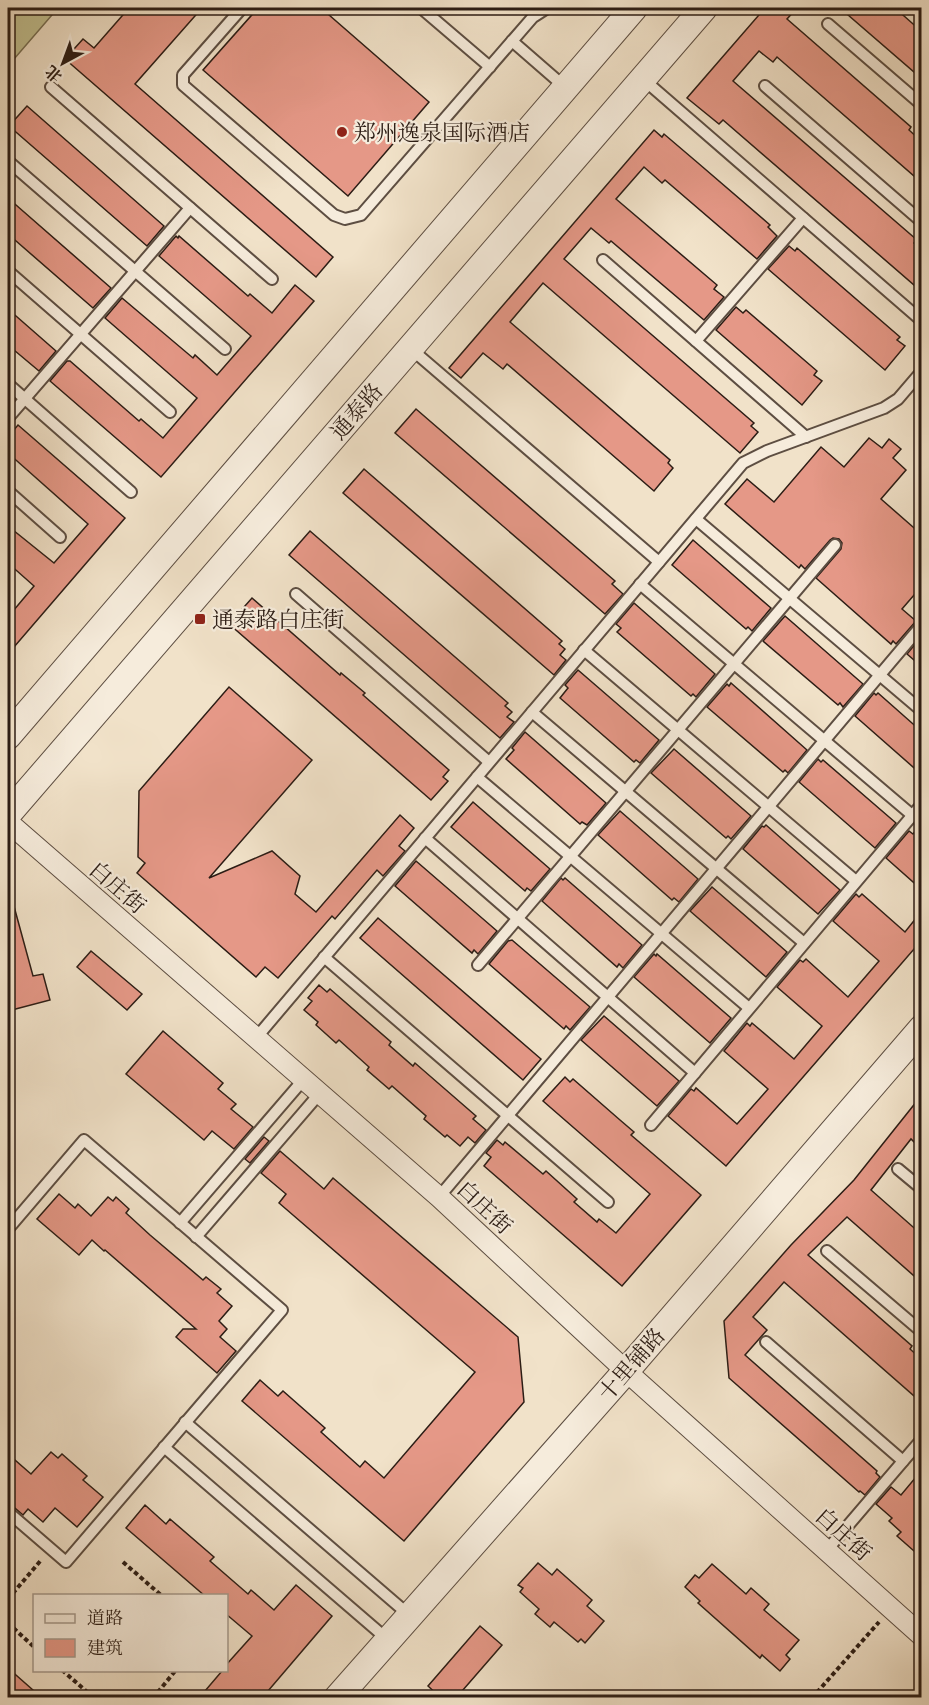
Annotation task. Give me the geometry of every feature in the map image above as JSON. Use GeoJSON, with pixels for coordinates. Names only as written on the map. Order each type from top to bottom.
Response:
{"type":"FeatureCollection","features":[{"type":"Feature","properties":{"kind":"street"},"geometry":{"type":"LineString","coordinates":[[8,736],[634,8]]}},
{"type":"Feature","properties":{"kind":"street","name":"通泰路"},"geometry":{"type":"LineString","coordinates":[[8,814],[704,8]]}},
{"type":"Feature","properties":{"kind":"street","name":"白庄街"},"geometry":{"type":"LineString","coordinates":[[8,822],[439,1197],[626,1371],[921,1636]]}},
{"type":"Feature","properties":{"kind":"street","name":"十里铺路"},"geometry":{"type":"LineString","coordinates":[[337,1698],[626,1371],[921,1028]]}},
{"type":"Feature","properties":{"kind":"lane"},"geometry":{"type":"LineString","coordinates":[[242,8],[183,75],[183,85],[334,215],[345,219],[361,215],[512,41],[536,15],[547,8]]}},
{"type":"Feature","properties":{"kind":"lane"},"geometry":{"type":"LineString","coordinates":[[421,8],[490,67]]}},
{"type":"Feature","properties":{"kind":"lane"},"geometry":{"type":"LineString","coordinates":[[527,8],[536,15]]}},
{"type":"Feature","properties":{"kind":"lane"},"geometry":{"type":"LineString","coordinates":[[828,24],[921,105]]}},
{"type":"Feature","properties":{"kind":"lane"},"geometry":{"type":"LineString","coordinates":[[512,41],[567,88]]}},
{"type":"Feature","properties":{"kind":"lane"},"geometry":{"type":"LineString","coordinates":[[642,78],[921,321]]}},
{"type":"Feature","properties":{"kind":"lane"},"geometry":{"type":"LineString","coordinates":[[765,86],[921,222]]}},
{"type":"Feature","properties":{"kind":"lane"},"geometry":{"type":"LineString","coordinates":[[51,87],[272,279]]}},
{"type":"Feature","properties":{"kind":"lane"},"geometry":{"type":"LineString","coordinates":[[8,161],[225,349]]}},
{"type":"Feature","properties":{"kind":"lane"},"geometry":{"type":"LineString","coordinates":[[8,417],[190,208]]}},
{"type":"Feature","properties":{"kind":"lane"},"geometry":{"type":"LineString","coordinates":[[696,341],[803,218]]}},
{"type":"Feature","properties":{"kind":"lane"},"geometry":{"type":"LineString","coordinates":[[603,260],[806,436]]}},
{"type":"Feature","properties":{"kind":"lane"},"geometry":{"type":"LineString","coordinates":[[8,271],[170,412]]}},
{"type":"Feature","properties":{"kind":"lane"},"geometry":{"type":"LineString","coordinates":[[410,348],[659,562]]}},
{"type":"Feature","properties":{"kind":"lane"},"geometry":{"type":"LineString","coordinates":[[256,1038],[743,463],[767,451],[884,408],[898,399],[921,371]]}},
{"type":"Feature","properties":{"kind":"lane"},"geometry":{"type":"LineString","coordinates":[[8,384],[131,492]]}},
{"type":"Feature","properties":{"kind":"lane"},"geometry":{"type":"LineString","coordinates":[[8,491],[60,537]]}},
{"type":"Feature","properties":{"kind":"lane"},"geometry":{"type":"LineString","coordinates":[[696,519],[921,711]]}},
{"type":"Feature","properties":{"kind":"lane"},"geometry":{"type":"LineString","coordinates":[[478,965],[835,545]]}},
{"type":"Feature","properties":{"kind":"lane"},"geometry":{"type":"LineString","coordinates":[[640,584],[912,815]]}},
{"type":"Feature","properties":{"kind":"lane"},"geometry":{"type":"LineString","coordinates":[[296,594],[489,762]]}},
{"type":"Feature","properties":{"kind":"lane"},"geometry":{"type":"LineString","coordinates":[[439,1197],[921,625]]}},
{"type":"Feature","properties":{"kind":"lane"},"geometry":{"type":"LineString","coordinates":[[584,650],[856,881]]}},
{"type":"Feature","properties":{"kind":"lane"},"geometry":{"type":"LineString","coordinates":[[532,712],[804,943]]}},
{"type":"Feature","properties":{"kind":"lane"},"geometry":{"type":"LineString","coordinates":[[477,777],[749,1008]]}},
{"type":"Feature","properties":{"kind":"lane"},"geometry":{"type":"LineString","coordinates":[[651,1125],[921,804]]}},
{"type":"Feature","properties":{"kind":"lane"},"geometry":{"type":"LineString","coordinates":[[425,838],[695,1073]]}},
{"type":"Feature","properties":{"kind":"lane"},"geometry":{"type":"LineString","coordinates":[[324,957],[608,1202]]}},
{"type":"Feature","properties":{"kind":"lane"},"geometry":{"type":"LineString","coordinates":[[180,1223],[304,1079]]}},
{"type":"Feature","properties":{"kind":"lane"},"geometry":{"type":"LineString","coordinates":[[196,1237],[320,1093]]}},
{"type":"Feature","properties":{"kind":"lane"},"geometry":{"type":"LineString","coordinates":[[8,1229],[84,1140],[282,1310],[66,1562],[8,1512]]}},
{"type":"Feature","properties":{"kind":"lane"},"geometry":{"type":"LineString","coordinates":[[898,1169],[921,1189]]}},
{"type":"Feature","properties":{"kind":"lane"},"geometry":{"type":"LineString","coordinates":[[827,1251],[921,1332]]}},
{"type":"Feature","properties":{"kind":"lane"},"geometry":{"type":"LineString","coordinates":[[766,1342],[903,1461]]}},
{"type":"Feature","properties":{"kind":"lane"},"geometry":{"type":"LineString","coordinates":[[186,1422],[408,1615]]}},
{"type":"Feature","properties":{"kind":"lane"},"geometry":{"type":"LineString","coordinates":[[827,1550],[921,1439]]}},
{"type":"Feature","properties":{"kind":"lane"},"geometry":{"type":"LineString","coordinates":[[164,1447],[387,1639]]}},
{"type":"Feature","properties":{"kind":"path"},"geometry":{"type":"LineString","coordinates":[[8,1599],[51,1549]]}},
{"type":"Feature","properties":{"kind":"path"},"geometry":{"type":"LineString","coordinates":[[123,1562],[160,1594]]}},
{"type":"Feature","properties":{"kind":"path"},"geometry":{"type":"LineString","coordinates":[[812,1698],[890,1609]]}},
{"type":"Feature","properties":{"kind":"path"},"geometry":{"type":"LineString","coordinates":[[8,1623],[33,1646]]}},
{"type":"Feature","properties":{"kind":"path"},"geometry":{"type":"LineString","coordinates":[[63,1672],[94,1698]]}},
{"type":"Feature","properties":{"kind":"path"},"geometry":{"type":"LineString","coordinates":[[153,1698],[175,1672]]}},
{"type":"Feature","properties":{"kind":"shaded area"},"geometry":{"type":"Polygon","coordinates":[[[8,8],[58,8],[8,66],[8,8]]]}},
{"type":"Feature","properties":{"kind":"building"},"geometry":{"type":"Polygon","coordinates":[[[129,8],[202,8],[135,84],[333,257],[316,277],[65,59],[83,39],[94,48],[129,8]]]}},
{"type":"Feature","properties":{"kind":"building"},"geometry":{"type":"Polygon","coordinates":[[[258,8],[321,8],[429,102],[348,196],[203,70],[258,8]]]}},
{"type":"Feature","properties":{"kind":"building"},"geometry":{"type":"Polygon","coordinates":[[[765,8],[797,8],[787,19],[911,127],[909,130],[921,141],[921,182],[777,57],[773,62],[759,51],[733,81],[917,240],[914,243],[921,250],[921,291],[723,120],[719,124],[687,98],[765,8]]]}},
{"type":"Feature","properties":{"kind":"building"},"geometry":{"type":"Polygon","coordinates":[[[840,8],[895,8],[921,31],[921,78],[840,8]]]}},
{"type":"Feature","properties":{"kind":"building"},"geometry":{"type":"Polygon","coordinates":[[[27,106],[164,226],[147,246],[9,126],[27,106]]]}},
{"type":"Feature","properties":{"kind":"building"},"geometry":{"type":"Polygon","coordinates":[[[654,130],[662,137],[664,134],[770,225],[768,227],[777,236],[757,259],[665,180],[662,183],[644,167],[616,199],[717,285],[714,289],[724,297],[704,320],[611,241],[609,243],[591,228],[564,259],[754,423],[751,426],[758,432],[740,453],[543,283],[510,322],[670,460],[668,463],[673,468],[654,491],[507,364],[503,369],[483,353],[461,378],[449,368],[654,130]]]}},
{"type":"Feature","properties":{"kind":"building"},"geometry":{"type":"Polygon","coordinates":[[[8,198],[111,288],[93,308],[8,234],[8,198]]]}},
{"type":"Feature","properties":{"kind":"building"},"geometry":{"type":"Polygon","coordinates":[[[176,236],[178,238],[179,236],[248,296],[250,294],[272,313],[295,285],[314,301],[161,477],[50,381],[67,361],[70,361],[139,421],[141,419],[163,438],[197,398],[105,318],[122,298],[193,358],[195,355],[217,375],[251,336],[159,256],[176,236]]]}},
{"type":"Feature","properties":{"kind":"building"},"geometry":{"type":"Polygon","coordinates":[[[789,246],[795,251],[797,248],[900,337],[897,340],[905,346],[885,370],[768,269],[789,246]]]}},
{"type":"Feature","properties":{"kind":"building"},"geometry":{"type":"Polygon","coordinates":[[[736,307],[743,313],[746,310],[817,371],[814,375],[822,381],[802,405],[716,330],[736,307]]]}},
{"type":"Feature","properties":{"kind":"building"},"geometry":{"type":"Polygon","coordinates":[[[8,309],[56,351],[39,371],[8,345],[8,309]]]}},
{"type":"Feature","properties":{"kind":"building"},"geometry":{"type":"Polygon","coordinates":[[[416,409],[615,581],[612,584],[623,594],[605,614],[395,433],[416,409]]]}},
{"type":"Feature","properties":{"kind":"building"},"geometry":{"type":"Polygon","coordinates":[[[18,425],[125,518],[8,654],[8,617],[34,586],[8,563],[8,526],[54,563],[88,524],[8,453],[8,437],[18,425]]]}},
{"type":"Feature","properties":{"kind":"building"},"geometry":{"type":"Polygon","coordinates":[[[869,438],[882,448],[889,439],[901,449],[893,458],[906,470],[881,499],[921,534],[921,587],[902,609],[916,621],[896,644],[893,641],[891,644],[816,578],[841,549],[842,543],[839,539],[830,540],[805,569],[801,565],[799,568],[725,504],[747,479],[774,502],[821,447],[844,467],[869,438]]]}},
{"type":"Feature","properties":{"kind":"building"},"geometry":{"type":"Polygon","coordinates":[[[364,469],[562,641],[559,644],[565,649],[560,655],[566,660],[554,675],[343,493],[364,469]]]}},
{"type":"Feature","properties":{"kind":"building"},"geometry":{"type":"Polygon","coordinates":[[[310,531],[508,703],[505,706],[512,712],[507,717],[514,722],[500,738],[289,555],[310,531]]]}},
{"type":"Feature","properties":{"kind":"building"},"geometry":{"type":"Polygon","coordinates":[[[693,540],[771,608],[752,631],[748,627],[746,629],[672,565],[693,540]]]}},
{"type":"Feature","properties":{"kind":"building"},"geometry":{"type":"Polygon","coordinates":[[[252,598],[340,675],[341,673],[365,693],[363,695],[449,770],[443,777],[448,781],[431,800],[229,624],[252,598]]]}},
{"type":"Feature","properties":{"kind":"building"},"geometry":{"type":"Polygon","coordinates":[[[634,603],[715,674],[696,697],[693,694],[691,696],[617,632],[621,628],[616,624],[634,603]]]}},
{"type":"Feature","properties":{"kind":"building"},"geometry":{"type":"Polygon","coordinates":[[[785,616],[863,684],[843,707],[763,641],[785,616]]]}},
{"type":"Feature","properties":{"kind":"building"},"geometry":{"type":"Polygon","coordinates":[[[921,637],[921,666],[907,654],[921,637]]]}},
{"type":"Feature","properties":{"kind":"building"},"geometry":{"type":"Polygon","coordinates":[[[578,670],[659,740],[640,763],[636,760],[634,762],[560,698],[568,688],[565,685],[578,670]]]}},
{"type":"Feature","properties":{"kind":"building"},"geometry":{"type":"Polygon","coordinates":[[[731,683],[807,750],[788,773],[785,770],[783,772],[707,707],[727,684],[729,686],[731,683]]]}},
{"type":"Feature","properties":{"kind":"building"},"geometry":{"type":"Polygon","coordinates":[[[229,687],[312,760],[209,878],[272,851],[300,876],[295,894],[316,912],[400,815],[414,828],[399,846],[405,851],[383,876],[377,870],[335,919],[332,916],[278,978],[265,967],[256,977],[137,873],[145,863],[138,857],[139,791],[229,687]]]}},
{"type":"Feature","properties":{"kind":"building"},"geometry":{"type":"Polygon","coordinates":[[[874,693],[876,695],[878,693],[921,731],[921,774],[855,716],[874,693]]]}},
{"type":"Feature","properties":{"kind":"building"},"geometry":{"type":"Polygon","coordinates":[[[525,732],[606,803],[587,825],[582,822],[580,824],[506,759],[525,732]]]}},
{"type":"Feature","properties":{"kind":"building"},"geometry":{"type":"Polygon","coordinates":[[[674,749],[751,816],[731,839],[728,836],[726,838],[651,773],[674,749]]]}},
{"type":"Feature","properties":{"kind":"building"},"geometry":{"type":"Polygon","coordinates":[[[818,759],[821,762],[823,760],[896,823],[875,848],[799,782],[818,759]]]}},
{"type":"Feature","properties":{"kind":"building"},"geometry":{"type":"Polygon","coordinates":[[[473,802],[550,869],[531,891],[527,888],[525,891],[451,827],[473,802]]]}},
{"type":"Feature","properties":{"kind":"building"},"geometry":{"type":"Polygon","coordinates":[[[620,811],[698,879],[679,902],[674,898],[672,900],[598,835],[620,811]]]}},
{"type":"Feature","properties":{"kind":"building"},"geometry":{"type":"Polygon","coordinates":[[[921,824],[921,889],[886,858],[909,831],[913,834],[921,824]]]}},
{"type":"Feature","properties":{"kind":"building"},"geometry":{"type":"Polygon","coordinates":[[[766,825],[840,890],[818,914],[743,849],[762,826],[766,825]]]}},
{"type":"Feature","properties":{"kind":"building"},"geometry":{"type":"Polygon","coordinates":[[[416,861],[497,931],[478,954],[474,950],[472,953],[395,886],[416,861]]]}},
{"type":"Feature","properties":{"kind":"building"},"geometry":{"type":"Polygon","coordinates":[[[561,878],[563,880],[565,878],[642,945],[623,968],[619,964],[617,967],[542,901],[561,878]]]}},
{"type":"Feature","properties":{"kind":"building"},"geometry":{"type":"Polygon","coordinates":[[[712,887],[787,952],[766,977],[690,911],[712,887]]]}},
{"type":"Feature","properties":{"kind":"building"},"geometry":{"type":"Polygon","coordinates":[[[856,894],[859,897],[862,894],[905,932],[921,912],[921,941],[726,1166],[668,1116],[691,1089],[694,1091],[696,1088],[737,1124],[768,1089],[724,1051],[747,1023],[750,1026],[752,1023],[794,1059],[822,1026],[777,987],[800,960],[803,962],[806,959],[848,997],[879,961],[833,921],[856,894]]]}},
{"type":"Feature","properties":{"kind":"building"},"geometry":{"type":"Polygon","coordinates":[[[12,899],[33,976],[43,974],[50,1000],[8,1011],[8,900],[12,899]]]}},
{"type":"Feature","properties":{"kind":"building"},"geometry":{"type":"Polygon","coordinates":[[[378,918],[541,1059],[523,1080],[360,938],[378,918]]]}},
{"type":"Feature","properties":{"kind":"building"},"geometry":{"type":"Polygon","coordinates":[[[512,940],[590,1007],[570,1030],[566,1026],[564,1029],[489,964],[508,941],[512,940]]]}},
{"type":"Feature","properties":{"kind":"building"},"geometry":{"type":"Polygon","coordinates":[[[91,951],[142,994],[127,1010],[77,967],[91,951]]]}},
{"type":"Feature","properties":{"kind":"building"},"geometry":{"type":"Polygon","coordinates":[[[654,954],[656,956],[657,954],[731,1018],[710,1043],[634,977],[654,954]]]}},
{"type":"Feature","properties":{"kind":"building"},"geometry":{"type":"Polygon","coordinates":[[[319,985],[327,992],[330,989],[391,1042],[389,1045],[413,1066],[415,1063],[476,1116],[473,1119],[486,1130],[475,1143],[468,1137],[460,1146],[447,1135],[445,1137],[424,1119],[426,1116],[392,1086],[389,1089],[367,1070],[369,1067],[339,1040],[336,1043],[316,1025],[318,1022],[304,1010],[312,1001],[308,998],[319,985]]]}},
{"type":"Feature","properties":{"kind":"building"},"geometry":{"type":"Polygon","coordinates":[[[604,1016],[679,1081],[657,1106],[581,1040],[604,1016]]]}},
{"type":"Feature","properties":{"kind":"building"},"geometry":{"type":"Polygon","coordinates":[[[163,1031],[223,1083],[218,1089],[236,1104],[231,1109],[253,1127],[234,1149],[212,1131],[204,1140],[126,1074],[163,1031]]]}},
{"type":"Feature","properties":{"kind":"building"},"geometry":{"type":"Polygon","coordinates":[[[565,1077],[570,1082],[573,1079],[634,1132],[631,1135],[701,1195],[622,1286],[484,1166],[491,1157],[486,1153],[497,1140],[503,1145],[505,1142],[543,1174],[546,1171],[577,1199],[574,1202],[597,1222],[599,1219],[616,1233],[650,1194],[543,1101],[565,1077]]]}},
{"type":"Feature","properties":{"kind":"building"},"geometry":{"type":"Polygon","coordinates":[[[921,1096],[921,1149],[911,1139],[871,1190],[921,1234],[921,1282],[847,1217],[808,1255],[912,1346],[910,1349],[921,1359],[921,1402],[784,1282],[753,1317],[767,1330],[745,1355],[877,1471],[880,1477],[865,1495],[729,1378],[724,1321],[791,1245],[854,1180],[921,1096]]]}},
{"type":"Feature","properties":{"kind":"building"},"geometry":{"type":"Polygon","coordinates":[[[264,1137],[269,1141],[250,1163],[245,1159],[264,1137]]]}},
{"type":"Feature","properties":{"kind":"building"},"geometry":{"type":"Polygon","coordinates":[[[280,1151],[324,1189],[333,1178],[518,1337],[524,1402],[404,1541],[242,1401],[260,1380],[278,1396],[283,1391],[325,1428],[321,1432],[360,1467],[365,1461],[384,1478],[475,1372],[279,1203],[286,1194],[261,1173],[280,1151]]]}},
{"type":"Feature","properties":{"kind":"building"},"geometry":{"type":"Polygon","coordinates":[[[59,1194],[75,1208],[78,1204],[91,1216],[108,1197],[113,1201],[116,1197],[129,1209],[126,1213],[150,1235],[203,1280],[206,1277],[221,1289],[217,1293],[232,1306],[219,1321],[227,1329],[220,1337],[236,1351],[217,1373],[176,1337],[183,1329],[196,1329],[105,1250],[92,1240],[79,1255],[37,1219],[59,1194]]]}},
{"type":"Feature","properties":{"kind":"building"},"geometry":{"type":"Polygon","coordinates":[[[51,1452],[58,1458],[62,1454],[87,1476],[83,1480],[103,1497],[77,1527],[55,1508],[43,1522],[28,1509],[23,1515],[8,1502],[8,1454],[31,1474],[51,1452]]]}},
{"type":"Feature","properties":{"kind":"building"},"geometry":{"type":"Polygon","coordinates":[[[921,1471],[921,1542],[914,1551],[897,1536],[901,1532],[889,1521],[892,1518],[876,1504],[891,1487],[901,1495],[921,1471]]]}},
{"type":"Feature","properties":{"kind":"building"},"geometry":{"type":"Polygon","coordinates":[[[145,1505],[166,1524],[170,1519],[214,1557],[210,1561],[248,1594],[251,1590],[274,1610],[296,1585],[332,1616],[262,1698],[199,1698],[221,1672],[228,1672],[228,1663],[252,1636],[228,1616],[228,1594],[203,1594],[126,1528],[145,1505]]]}},
{"type":"Feature","properties":{"kind":"building"},"geometry":{"type":"Polygon","coordinates":[[[538,1563],[552,1575],[557,1569],[592,1600],[587,1606],[604,1621],[585,1643],[581,1639],[578,1642],[554,1622],[550,1627],[535,1614],[539,1609],[520,1592],[523,1588],[518,1585],[538,1563]]]}},
{"type":"Feature","properties":{"kind":"building"},"geometry":{"type":"Polygon","coordinates":[[[712,1564],[746,1594],[751,1588],[769,1604],[764,1610],[799,1640],[786,1655],[790,1659],[780,1671],[762,1655],[760,1658],[698,1603],[700,1601],[685,1587],[695,1575],[699,1578],[712,1564]]]}},
{"type":"Feature","properties":{"kind":"building"},"geometry":{"type":"Polygon","coordinates":[[[480,1626],[502,1645],[456,1698],[441,1698],[428,1686],[480,1626]]]}},
{"type":"Feature","properties":{"kind":"building"},"geometry":{"type":"Polygon","coordinates":[[[8,1668],[42,1698],[8,1698],[8,1668]]]}},
{"type":"Feature","properties":{"kind":"place","name":"郑州逸泉国际酒店"},"geometry":{"type":"Point","coordinates":[342,132]}},
{"type":"Feature","properties":{"kind":"place","name":"通泰路白庄街"},"geometry":{"type":"Point","coordinates":[200,619]}}]}
